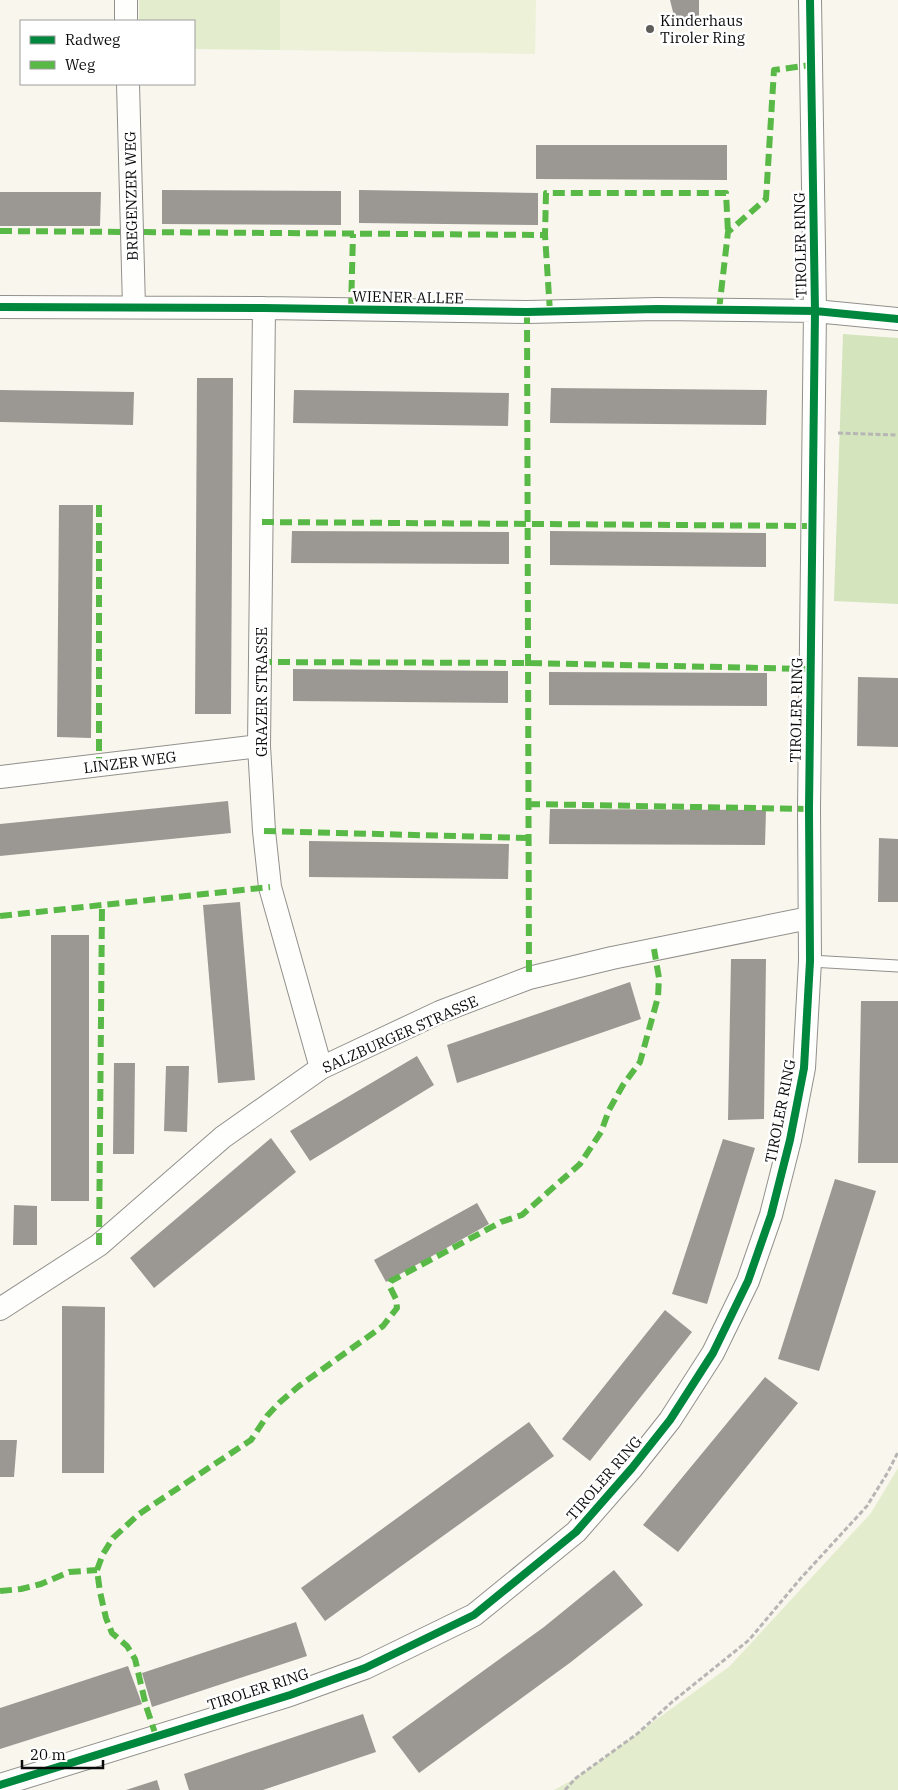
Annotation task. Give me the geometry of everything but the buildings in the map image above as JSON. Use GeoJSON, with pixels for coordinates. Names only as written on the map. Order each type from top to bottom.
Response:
{"type":"FeatureCollection","features":[{"type":"Feature","properties":{"kind":"street"},"geometry":{"type":"LineString","coordinates":[[126,0],[126,20]]}},
{"type":"Feature","properties":{"kind":"street","name":"TIROLER RING"},"geometry":{"type":"LineString","coordinates":[[0,1785],[290,1695],[364,1668],[474,1615],[576,1532],[632,1468],[670,1420],[713,1353],[748,1281],[771,1215],[790,1140],[804,1068],[810,961],[810,729],[815,311],[810,0]]}},
{"type":"Feature","properties":{"kind":"street","name":"BREGENZER WEG"},"geometry":{"type":"LineString","coordinates":[[128,85],[134,308]]}},
{"type":"Feature","properties":{"kind":"street","name":"WIENER ALLEE"},"geometry":{"type":"LineString","coordinates":[[0,307],[264,308],[527,312],[657,309],[815,311],[898,319]]}},
{"type":"Feature","properties":{"kind":"street","name":"GRAZER STRASSE"},"geometry":{"type":"LineString","coordinates":[[264,308],[259,746],[264,831],[270,887],[321,1068]]}},
{"type":"Feature","properties":{"kind":"street","name":"LINZER WEG"},"geometry":{"type":"LineString","coordinates":[[0,777],[259,746]]}},
{"type":"Feature","properties":{"kind":"street","name":"SALZBURGER STRASSE"},"geometry":{"type":"LineString","coordinates":[[0,1309],[99,1245],[223,1137],[321,1068],[440,1012],[530,978],[612,958],[809,918]]}},
{"type":"Feature","properties":{"kind":"lane"},"geometry":{"type":"LineString","coordinates":[[810,961],[898,966]]}},
{"type":"Feature","properties":{"kind":"path"},"geometry":{"type":"LineString","coordinates":[[815,433],[898,435]]}},
{"type":"Feature","properties":{"kind":"path"},"geometry":{"type":"LineString","coordinates":[[565,1790],[576,1778],[637,1734],[672,1702],[749,1640],[801,1578],[866,1506],[888,1472],[898,1452]]}},
{"type":"Feature","properties":{"kind":"green space"},"geometry":{"type":"Polygon","coordinates":[[[139,0],[280,0],[280,50],[195,49],[195,20],[139,20],[139,0]]]}},
{"type":"Feature","properties":{"kind":"green space"},"geometry":{"type":"Polygon","coordinates":[[[280,0],[536,0],[535,54],[280,50],[280,0]]]}},
{"type":"Feature","properties":{"kind":"green space"},"geometry":{"type":"Polygon","coordinates":[[[843,334],[898,338],[898,604],[834,601],[843,334]]]}},
{"type":"Feature","properties":{"kind":"green space"},"geometry":{"type":"Polygon","coordinates":[[[898,1468],[898,1790],[554,1790],[576,1778],[730,1666],[871,1513],[898,1468]]]}},
{"type":"Feature","properties":{"kind":"marked path"},"geometry":{"type":"LineString","coordinates":[[719,310],[728,232],[766,199],[774,70],[811,65]]}},
{"type":"Feature","properties":{"kind":"marked path"},"geometry":{"type":"LineString","coordinates":[[550,312],[545,235],[546,193],[726,193],[728,232]]}},
{"type":"Feature","properties":{"kind":"marked path"},"geometry":{"type":"LineString","coordinates":[[0,231],[545,235]]}},
{"type":"Feature","properties":{"kind":"marked path"},"geometry":{"type":"LineString","coordinates":[[351,310],[353,234]]}},
{"type":"Feature","properties":{"kind":"marked path"},"geometry":{"type":"LineString","coordinates":[[527,312],[529,978]]}},
{"type":"Feature","properties":{"kind":"marked path"},"geometry":{"type":"LineString","coordinates":[[99,505],[99,765]]}},
{"type":"Feature","properties":{"kind":"marked path"},"geometry":{"type":"LineString","coordinates":[[262,522],[813,526]]}},
{"type":"Feature","properties":{"kind":"marked path"},"geometry":{"type":"LineString","coordinates":[[260,662],[528,663],[811,669]]}},
{"type":"Feature","properties":{"kind":"marked path"},"geometry":{"type":"LineString","coordinates":[[528,804],[809,809]]}},
{"type":"Feature","properties":{"kind":"marked path"},"geometry":{"type":"LineString","coordinates":[[264,831],[528,838]]}},
{"type":"Feature","properties":{"kind":"marked path"},"geometry":{"type":"LineString","coordinates":[[0,916],[270,887]]}},
{"type":"Feature","properties":{"kind":"marked path"},"geometry":{"type":"LineString","coordinates":[[99,1245],[102,905]]}},
{"type":"Feature","properties":{"kind":"marked path"},"geometry":{"type":"LineString","coordinates":[[156,1736],[146,1706],[135,1659],[127,1646],[112,1633],[106,1618],[100,1592],[97,1570],[103,1554],[113,1538],[139,1514],[251,1440],[267,1416],[279,1403],[299,1386],[383,1326],[397,1308],[396,1299],[389,1285],[391,1281],[501,1222],[522,1215],[580,1164],[601,1132],[609,1110],[623,1085],[640,1062],[658,997],[659,978],[654,949]]}},
{"type":"Feature","properties":{"kind":"marked path"},"geometry":{"type":"LineString","coordinates":[[0,1591],[21,1589],[41,1584],[69,1572],[97,1570]]}},
{"type":"Feature","properties":{"kind":"cycle path"},"geometry":{"type":"LineString","coordinates":[[0,1785],[290,1695],[365,1668],[474,1615],[576,1532],[632,1468],[670,1420],[713,1353],[748,1281],[771,1215],[790,1140],[804,1068],[810,961],[809,809],[815,311],[810,0]]}},
{"type":"Feature","properties":{"kind":"cycle path"},"geometry":{"type":"LineString","coordinates":[[0,307],[264,308],[527,312],[657,309],[815,311],[898,319]]}},
{"type":"Feature","properties":{"kind":"place","name":"Kinderhaus Tiroler Ring"},"geometry":{"type":"Point","coordinates":[650,29]}}]}
